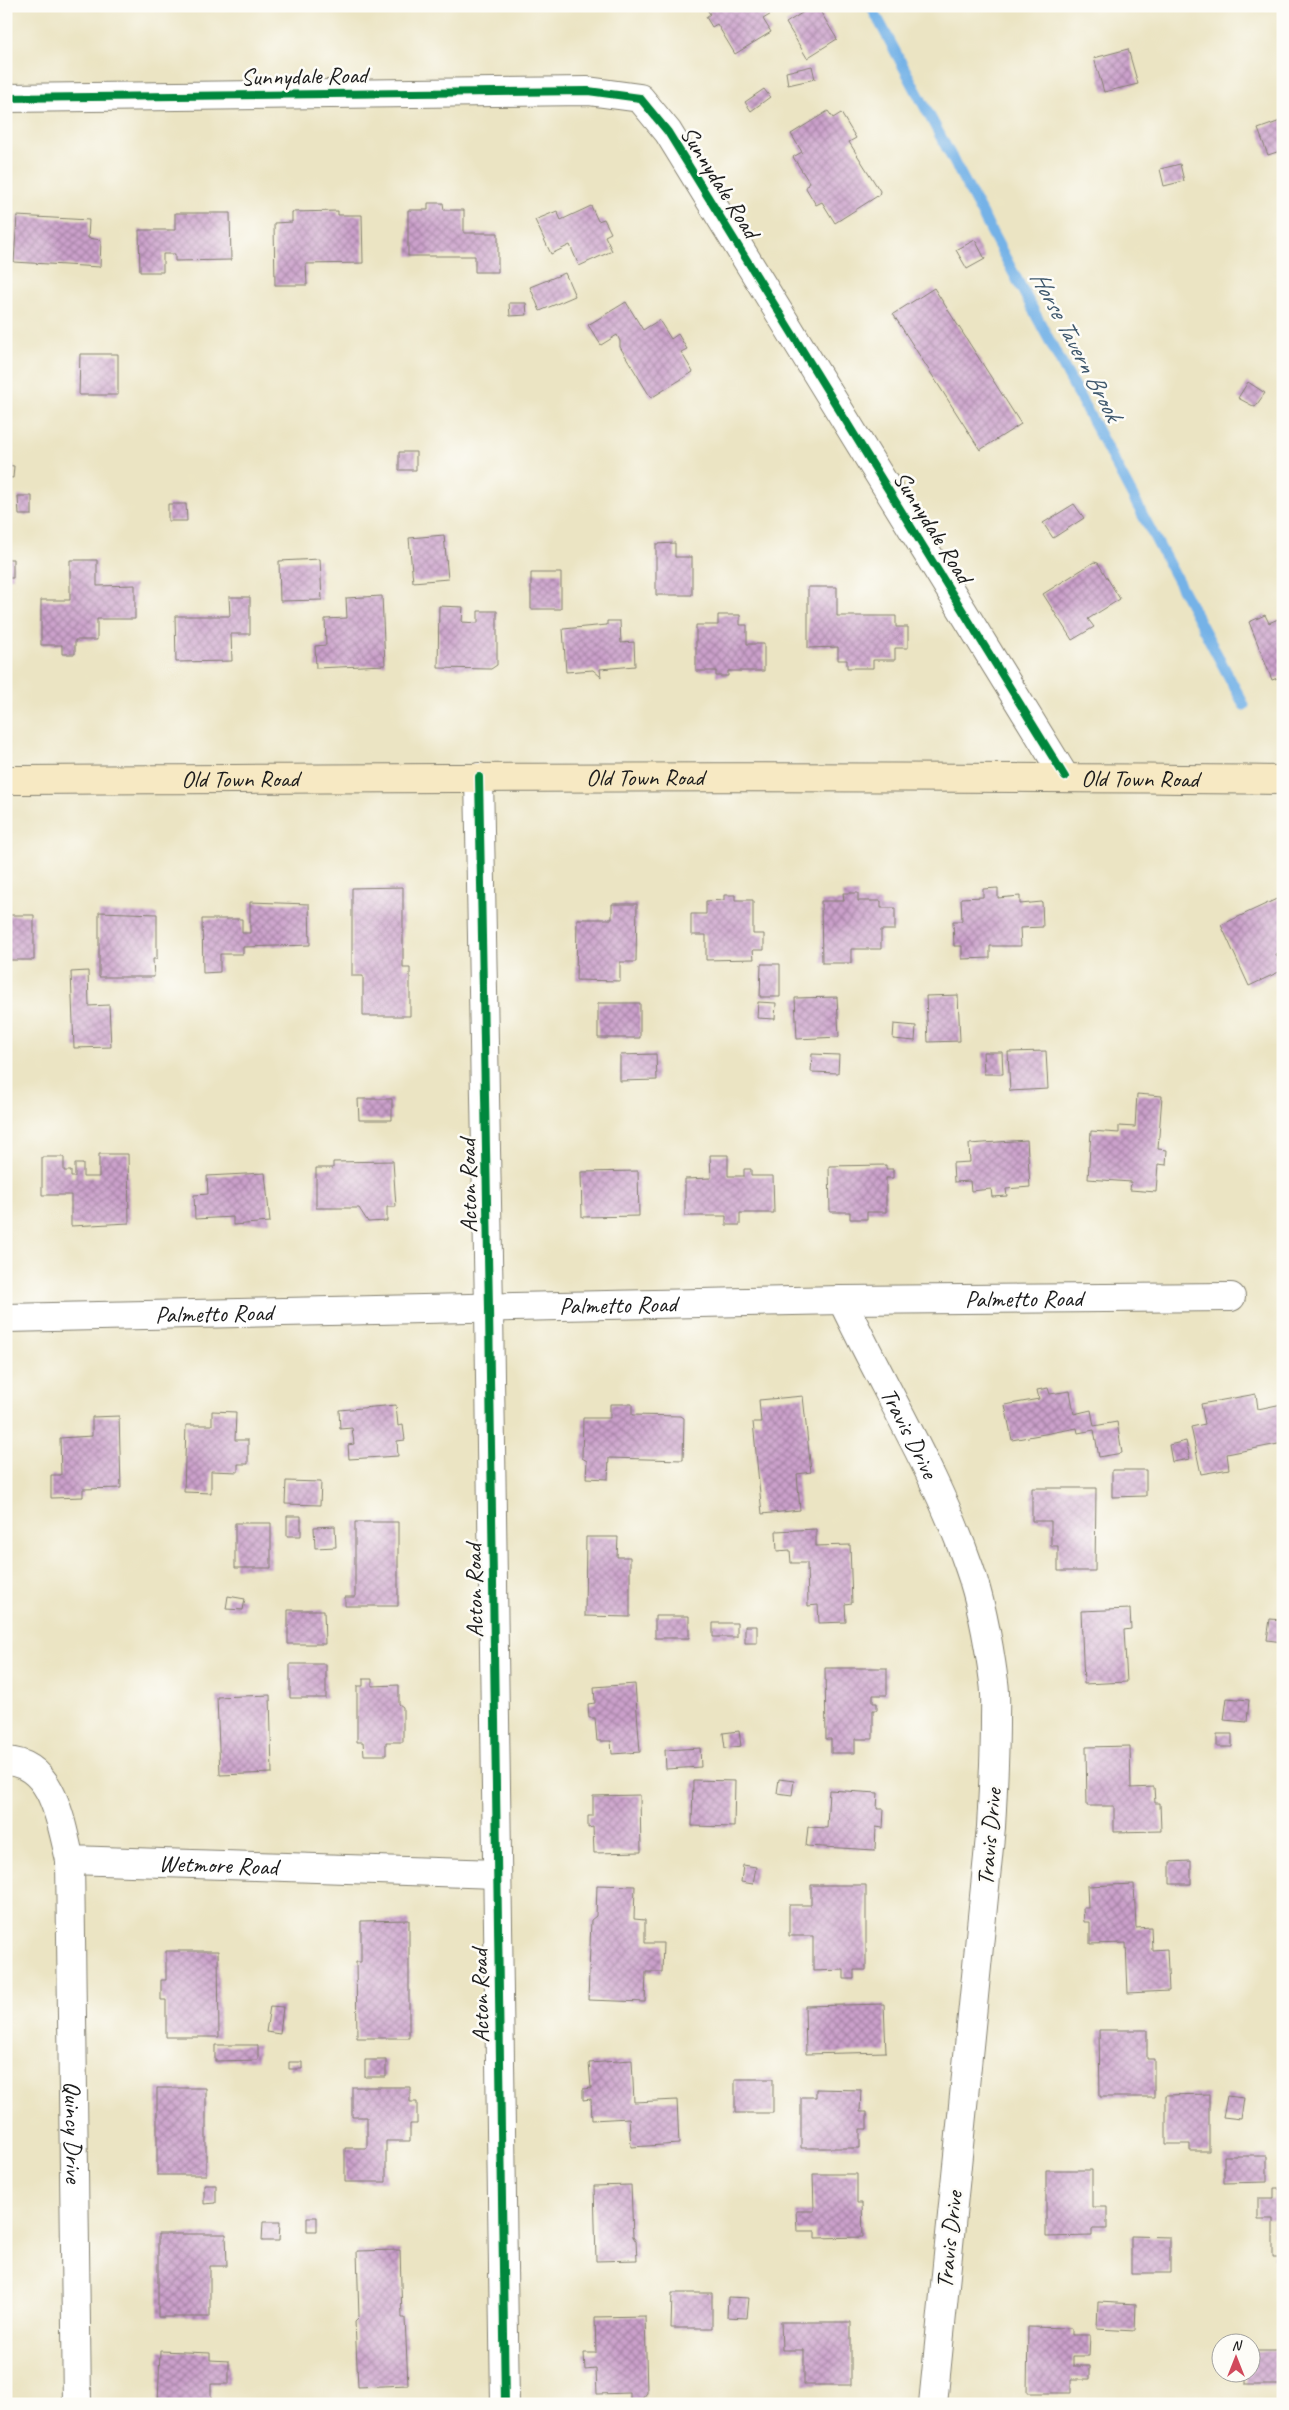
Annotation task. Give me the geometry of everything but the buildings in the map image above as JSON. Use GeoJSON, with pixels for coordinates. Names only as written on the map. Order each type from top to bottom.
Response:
{"type":"FeatureCollection","features":[{"type":"Feature","properties":{"kind":"main road","name":"Old Town Road"},"geometry":{"type":"LineString","coordinates":[[6,780],[479,777],[1065,777],[1283,780]]}},
{"type":"Feature","properties":{"kind":"street","name":"Sunnydale Road"},"geometry":{"type":"LineString","coordinates":[[6,98],[588,91],[640,98],[668,132],[1065,777]]}},
{"type":"Feature","properties":{"kind":"street","name":"Acton Road"},"geometry":{"type":"LineString","coordinates":[[479,777],[490,1310],[496,1874],[505,2404]]}},
{"type":"Feature","properties":{"kind":"street","name":"Palmetto Road"},"geometry":{"type":"LineString","coordinates":[[6,1318],[490,1310],[842,1300],[1231,1297]]}},
{"type":"Feature","properties":{"kind":"street","name":"Travis Drive"},"geometry":{"type":"LineString","coordinates":[[842,1300],[874,1369],[939,1492],[955,1529],[970,1570],[984,1625],[995,1684],[995,1757],[991,1827],[933,2404]]}},
{"type":"Feature","properties":{"kind":"street"},"geometry":{"type":"LineString","coordinates":[[6,1761],[13,1761],[33,1770],[46,1784],[56,1804],[70,1860]]}},
{"type":"Feature","properties":{"kind":"street","name":"Wetmore Road"},"geometry":{"type":"LineString","coordinates":[[70,1860],[496,1874]]}},
{"type":"Feature","properties":{"kind":"street","name":"Quincy Drive"},"geometry":{"type":"LineString","coordinates":[[70,1860],[77,2404]]}},
{"type":"Feature","properties":{"kind":"waterway","name":"Horse Tavern Brook"},"geometry":{"type":"LineString","coordinates":[[871,6],[1244,705]]}},
{"type":"Feature","properties":{"kind":"cycle path"},"geometry":{"type":"LineString","coordinates":[[6,98],[588,91],[640,98],[668,132],[1065,777]]}},
{"type":"Feature","properties":{"kind":"cycle path"},"geometry":{"type":"LineString","coordinates":[[479,777],[505,2404]]}}]}
